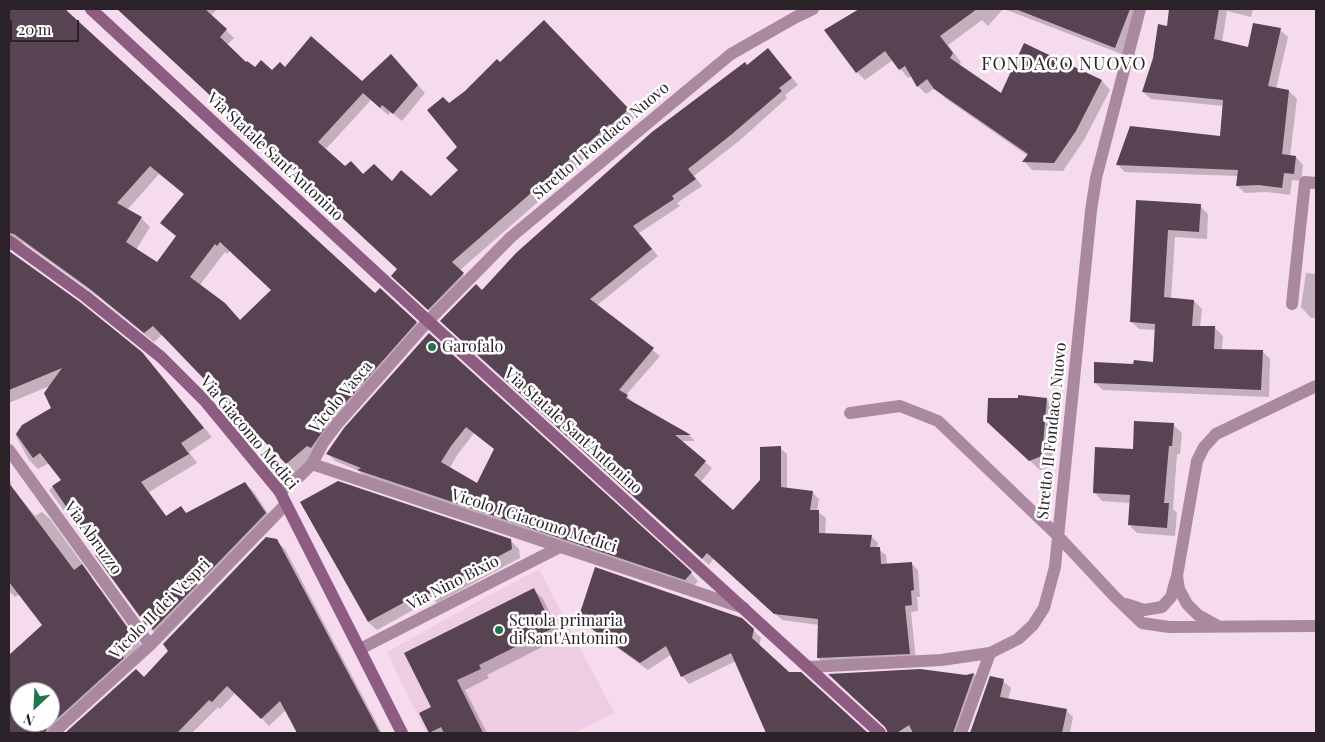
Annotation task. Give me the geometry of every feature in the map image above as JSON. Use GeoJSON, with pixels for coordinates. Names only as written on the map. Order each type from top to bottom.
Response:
{"type":"FeatureCollection","features":[{"type":"Feature","properties":{"kind":"street","name":"Via Statale Sant'Antonino"},"geometry":{"type":"LineString","coordinates":[[91,9],[428,321],[810,667],[880,733]]}},
{"type":"Feature","properties":{"kind":"street","name":"Stretto I Fondaco Nuovo"},"geometry":{"type":"LineString","coordinates":[[428,321],[511,237],[731,54],[796,16],[813,9]]}},
{"type":"Feature","properties":{"kind":"street","name":"Stretto II Fondaco Nuovo"},"geometry":{"type":"LineString","coordinates":[[810,667],[967,658],[990,653],[1018,639],[1033,625],[1044,608],[1055,567],[1090,211],[1096,178],[1140,9]]}},
{"type":"Feature","properties":{"kind":"street"},"geometry":{"type":"LineString","coordinates":[[1292,304],[1305,182],[1316,183]]}},
{"type":"Feature","properties":{"kind":"street","name":"Via Giacomo Medici"},"geometry":{"type":"LineString","coordinates":[[9,241],[85,296],[161,357],[204,401],[283,498],[402,733]]}},
{"type":"Feature","properties":{"kind":"street","name":"Vicolo Vasca"},"geometry":{"type":"LineString","coordinates":[[283,498],[312,464],[322,442],[428,321]]}},
{"type":"Feature","properties":{"kind":"street"},"geometry":{"type":"LineString","coordinates":[[1115,597],[1131,607],[1144,610],[1162,607],[1171,597],[1177,576],[1196,461],[1204,447],[1216,434],[1316,386]]}},
{"type":"Feature","properties":{"kind":"street"},"geometry":{"type":"LineString","coordinates":[[850,413],[900,406],[938,422],[1058,536],[1142,623],[1169,627],[1216,625],[1316,626]]}},
{"type":"Feature","properties":{"kind":"street","name":"Via Abruzzo"},"geometry":{"type":"LineString","coordinates":[[9,450],[150,645]]}},
{"type":"Feature","properties":{"kind":"street","name":"Vicolo I Giacomo Medici"},"geometry":{"type":"LineString","coordinates":[[312,464],[745,608]]}},
{"type":"Feature","properties":{"kind":"street","name":"Vicolo II dei Vespri"},"geometry":{"type":"LineString","coordinates":[[53,733],[150,645],[283,498]]}},
{"type":"Feature","properties":{"kind":"street","name":"Via Nino Bixio"},"geometry":{"type":"LineString","coordinates":[[360,649],[560,546]]}},
{"type":"Feature","properties":{"kind":"street"},"geometry":{"type":"LineString","coordinates":[[1177,576],[1179,589],[1188,604],[1198,614],[1216,625]]}},
{"type":"Feature","properties":{"kind":"street"},"geometry":{"type":"LineString","coordinates":[[962,733],[990,653]]}},
{"type":"Feature","properties":{"kind":"shaded area","name":"Scuola primaria di Sant'Antonino"},"geometry":{"type":"Polygon","coordinates":[[[539,569],[614,713],[575,733],[426,733],[387,652],[539,569]]]}},
{"type":"Feature","properties":{"kind":"building"},"geometry":{"type":"Polygon","coordinates":[[[9,9],[65,9],[375,293],[380,288],[417,322],[332,418],[311,448],[307,446],[286,464],[153,326],[144,333],[90,289],[14,234],[9,233],[9,9]],[[150,166],[117,203],[142,217],[126,242],[157,262],[176,236],[160,223],[184,194],[150,166]],[[220,242],[217,246],[215,244],[190,277],[225,303],[240,320],[271,290],[220,242]]]}},
{"type":"Feature","properties":{"kind":"building"},"geometry":{"type":"Polygon","coordinates":[[[117,9],[205,9],[227,29],[220,37],[246,62],[255,67],[261,60],[272,70],[280,62],[285,67],[311,36],[362,81],[391,54],[418,85],[393,114],[382,105],[380,108],[363,93],[318,142],[345,166],[351,161],[363,174],[374,164],[392,181],[401,170],[431,196],[458,170],[446,158],[457,147],[427,110],[443,97],[449,103],[465,91],[497,59],[500,62],[544,20],[629,109],[452,262],[464,273],[428,310],[391,276],[397,269],[117,9]]]}},
{"type":"Feature","properties":{"kind":"building"},"geometry":{"type":"Polygon","coordinates":[[[859,9],[977,9],[940,36],[953,53],[950,58],[1001,93],[1024,43],[1102,80],[1076,131],[1054,163],[1022,162],[1028,154],[934,89],[927,79],[917,87],[905,66],[899,70],[885,51],[856,73],[824,30],[859,9]]]}},
{"type":"Feature","properties":{"kind":"building"},"geometry":{"type":"Polygon","coordinates":[[[1018,9],[1130,9],[1115,48],[1018,9]]]}},
{"type":"Feature","properties":{"kind":"building"},"geometry":{"type":"Polygon","coordinates":[[[1169,9],[1219,9],[1214,39],[1248,47],[1253,23],[1281,28],[1268,86],[1289,90],[1282,154],[1296,156],[1294,174],[1284,173],[1282,188],[1259,185],[1236,186],[1238,170],[1116,165],[1130,126],[1220,136],[1223,100],[1142,92],[1153,58],[1158,24],[1167,26],[1169,9]]]}},
{"type":"Feature","properties":{"kind":"building"},"geometry":{"type":"Polygon","coordinates":[[[768,48],[792,78],[779,88],[782,91],[688,169],[696,179],[672,196],[674,199],[633,226],[652,249],[590,299],[654,348],[619,390],[628,395],[626,398],[691,435],[675,435],[706,461],[694,475],[733,510],[760,480],[760,447],[781,446],[781,487],[813,491],[810,510],[819,510],[819,533],[872,535],[870,547],[880,547],[881,564],[912,562],[914,590],[911,591],[912,605],[905,606],[910,654],[817,658],[818,619],[774,614],[707,553],[702,559],[440,321],[476,284],[482,290],[516,253],[652,132],[745,62],[747,65],[768,48]]]}},
{"type":"Feature","properties":{"kind":"building"},"geometry":{"type":"Polygon","coordinates":[[[1136,200],[1201,204],[1199,232],[1168,230],[1164,297],[1194,300],[1192,326],[1215,326],[1214,349],[1263,350],[1261,390],[1094,383],[1094,362],[1133,364],[1134,360],[1153,362],[1155,324],[1130,322],[1136,200]]]}},
{"type":"Feature","properties":{"kind":"building"},"geometry":{"type":"Polygon","coordinates":[[[9,251],[80,302],[142,352],[204,428],[181,443],[189,454],[141,482],[166,516],[181,506],[186,513],[245,482],[266,513],[153,630],[148,623],[146,625],[95,555],[98,553],[52,486],[61,480],[40,453],[33,458],[16,434],[22,425],[51,408],[44,393],[62,368],[9,390],[9,251]]]}},
{"type":"Feature","properties":{"kind":"building"},"geometry":{"type":"Polygon","coordinates":[[[429,333],[692,572],[685,580],[357,470],[361,468],[326,454],[344,428],[429,333]],[[466,427],[441,462],[477,483],[494,449],[466,427]]]}},
{"type":"Feature","properties":{"kind":"building"},"geometry":{"type":"Polygon","coordinates":[[[1018,395],[1047,398],[1042,456],[1029,461],[987,422],[988,398],[1018,398],[1018,395]]]}},
{"type":"Feature","properties":{"kind":"building"},"geometry":{"type":"Polygon","coordinates":[[[1134,421],[1174,423],[1172,446],[1169,446],[1164,503],[1169,503],[1167,528],[1128,525],[1130,495],[1093,493],[1095,447],[1133,449],[1134,421]]]}},
{"type":"Feature","properties":{"kind":"building"},"geometry":{"type":"Polygon","coordinates":[[[338,481],[511,539],[512,549],[427,595],[425,591],[368,622],[300,502],[338,481]]]}},
{"type":"Feature","properties":{"kind":"building"},"geometry":{"type":"Polygon","coordinates":[[[9,483],[74,570],[82,564],[134,637],[119,652],[124,658],[60,716],[60,682],[10,682],[10,732],[46,732],[9,733],[9,655],[42,625],[9,582],[9,483]]]}},
{"type":"Feature","properties":{"kind":"building"},"geometry":{"type":"Polygon","coordinates":[[[266,537],[277,539],[380,733],[297,733],[280,701],[261,719],[227,686],[212,702],[209,700],[177,733],[65,733],[136,669],[144,677],[168,651],[163,644],[266,537]]]}},
{"type":"Feature","properties":{"kind":"building"},"geometry":{"type":"Polygon","coordinates":[[[595,567],[742,618],[754,629],[752,638],[789,672],[801,672],[868,733],[766,733],[731,653],[681,677],[666,646],[640,663],[578,619],[595,567]]]}},
{"type":"Feature","properties":{"kind":"building"},"geometry":{"type":"Polygon","coordinates":[[[534,588],[553,628],[479,665],[481,669],[457,680],[483,733],[444,733],[441,727],[429,733],[419,713],[431,707],[404,653],[534,588]]]}},
{"type":"Feature","properties":{"kind":"building"},"geometry":{"type":"Polygon","coordinates":[[[920,669],[966,675],[974,673],[953,733],[913,733],[909,725],[897,733],[888,733],[885,727],[828,674],[920,669]]]}},
{"type":"Feature","properties":{"kind":"building"},"geometry":{"type":"Polygon","coordinates":[[[990,676],[1004,679],[1000,697],[1067,709],[1062,733],[970,733],[990,676]]]}},
{"type":"Feature","properties":{"kind":"place","name":"Garofalo"},"geometry":{"type":"Point","coordinates":[432,347]}},
{"type":"Feature","properties":{"kind":"place","name":"Scuola primaria di Sant'Antonino"},"geometry":{"type":"Point","coordinates":[499,630]}},
{"type":"Feature","properties":{"kind":"district","name":"FONDACO NUOVO"},"geometry":{"type":"Point","coordinates":[1064,64]}}]}
